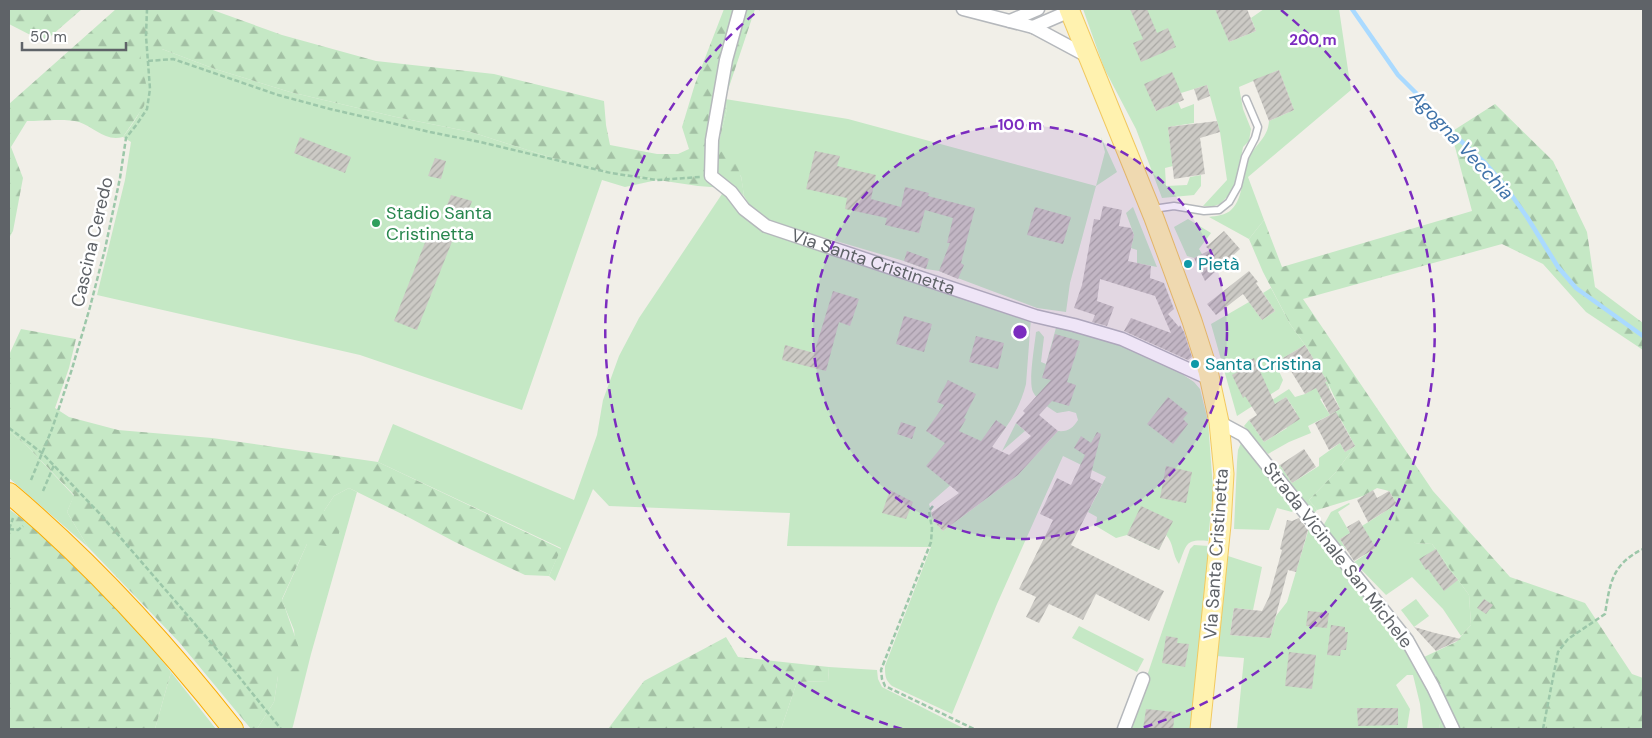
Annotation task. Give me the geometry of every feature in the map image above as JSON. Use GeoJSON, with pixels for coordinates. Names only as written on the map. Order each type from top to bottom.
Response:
{"type":"FeatureCollection","features":[{"type":"Feature","properties":{"kind":"highway"},"geometry":{"type":"LineString","coordinates":[[9,493],[74,552],[120,598],[167,649],[233,729]]}},
{"type":"Feature","properties":{"kind":"main road","name":"Via Santa Cristinetta"},"geometry":{"type":"LineString","coordinates":[[1070,10],[1192,321],[1210,379],[1219,422],[1224,474],[1221,525],[1200,729]]}},
{"type":"Feature","properties":{"kind":"street"},"geometry":{"type":"LineString","coordinates":[[711,176],[712,140],[726,60],[740,9]]}},
{"type":"Feature","properties":{"kind":"street"},"geometry":{"type":"LineString","coordinates":[[962,9],[1033,27],[1089,57]]}},
{"type":"Feature","properties":{"kind":"street"},"geometry":{"type":"LineString","coordinates":[[1010,21],[1038,9]]}},
{"type":"Feature","properties":{"kind":"street"},"geometry":{"type":"LineString","coordinates":[[1033,27],[1070,10]]}},
{"type":"Feature","properties":{"kind":"street","name":"Via Santa Cristinetta"},"geometry":{"type":"LineString","coordinates":[[711,176],[730,192],[744,209],[766,226],[1035,316],[1122,339],[1210,379]]}},
{"type":"Feature","properties":{"kind":"street","name":"Strada Vicinale San Michele"},"geometry":{"type":"LineString","coordinates":[[1219,422],[1244,435],[1407,640],[1433,687],[1453,729]]}},
{"type":"Feature","properties":{"kind":"street"},"geometry":{"type":"LineString","coordinates":[[1124,729],[1143,679]]}},
{"type":"Feature","properties":{"kind":"lane"},"geometry":{"type":"LineString","coordinates":[[1150,210],[1174,206],[1204,211],[1219,210],[1229,202],[1238,186],[1245,157],[1255,138],[1258,126],[1246,99]]}},
{"type":"Feature","properties":{"kind":"path","name":"Cascina Ceredo"},"geometry":{"type":"LineString","coordinates":[[31,480],[72,369],[90,307],[116,196],[126,138],[138,124],[146,109],[150,90],[146,36],[147,9]]}},
{"type":"Feature","properties":{"kind":"path"},"geometry":{"type":"LineString","coordinates":[[148,61],[174,60],[270,92],[330,109],[611,173],[657,180],[711,176]]}},
{"type":"Feature","properties":{"kind":"path"},"geometry":{"type":"LineString","coordinates":[[9,428],[42,452],[102,514],[220,653],[281,729]]}},
{"type":"Feature","properties":{"kind":"path"},"geometry":{"type":"LineString","coordinates":[[43,491],[54,465]]}},
{"type":"Feature","properties":{"kind":"path"},"geometry":{"type":"LineString","coordinates":[[933,506],[929,512],[932,528],[931,542],[881,670],[882,679],[885,686],[974,729]]}},
{"type":"Feature","properties":{"kind":"path"},"geometry":{"type":"LineString","coordinates":[[13,517],[9,529],[18,530],[26,524]]}},
{"type":"Feature","properties":{"kind":"path"},"geometry":{"type":"LineString","coordinates":[[1543,729],[1558,652],[1568,639],[1605,614],[1610,588],[1619,566],[1630,556],[1643,549]]}},
{"type":"Feature","properties":{"kind":"green space"},"geometry":{"type":"Polygon","coordinates":[[[9,9],[82,9],[44,42],[9,24],[9,9]]]}},
{"type":"Feature","properties":{"kind":"green space"},"geometry":{"type":"Polygon","coordinates":[[[116,9],[210,9],[282,35],[376,61],[494,74],[604,101],[610,145],[657,154],[678,154],[689,149],[682,127],[695,84],[724,9],[755,9],[725,99],[727,109],[717,150],[735,162],[740,174],[744,196],[737,189],[698,186],[611,173],[559,160],[471,132],[396,117],[290,92],[215,69],[162,49],[139,49],[147,89],[144,106],[123,137],[105,136],[84,124],[73,121],[27,121],[11,147],[23,178],[13,231],[9,238],[9,104],[116,9]]]}},
{"type":"Feature","properties":{"kind":"green space"},"geometry":{"type":"Polygon","coordinates":[[[1083,9],[1217,9],[1229,42],[1256,31],[1251,18],[1264,9],[1339,9],[1351,90],[1248,177],[1264,220],[1249,239],[1209,217],[1226,213],[1235,205],[1241,192],[1247,164],[1264,136],[1269,121],[1294,110],[1279,70],[1239,87],[1243,109],[1251,129],[1249,141],[1243,147],[1237,182],[1229,195],[1220,204],[1211,207],[1203,206],[1227,180],[1220,132],[1207,85],[1181,93],[1145,84],[1156,111],[1178,102],[1181,109],[1194,104],[1194,123],[1168,127],[1173,166],[1165,168],[1166,186],[1187,185],[1190,177],[1201,175],[1201,186],[1194,195],[1162,198],[1136,129],[1104,68],[1083,9]]]}},
{"type":"Feature","properties":{"kind":"green space","name":"Stadio Santa Cristinetta"},"geometry":{"type":"Polygon","coordinates":[[[138,49],[162,49],[215,69],[290,92],[396,117],[471,132],[559,160],[611,173],[657,180],[625,187],[602,180],[522,410],[360,355],[97,295],[125,180],[131,142],[123,137],[139,114],[145,96],[144,76],[138,49]]]}},
{"type":"Feature","properties":{"kind":"green space"},"geometry":{"type":"Polygon","coordinates":[[[725,99],[848,119],[1096,186],[1070,283],[1066,312],[1037,308],[939,271],[926,269],[768,221],[749,204],[744,196],[741,176],[717,150],[727,109],[725,99]]]}},
{"type":"Feature","properties":{"kind":"green space"},"geometry":{"type":"Polygon","coordinates":[[[1495,104],[1553,161],[1587,232],[1595,287],[1643,323],[1643,350],[1586,312],[1543,264],[1502,244],[1303,299],[1433,491],[1510,577],[1585,603],[1632,674],[1643,678],[1643,729],[1439,729],[1444,696],[1424,657],[1456,642],[1471,625],[1469,595],[1432,544],[1415,543],[1395,525],[1397,504],[1389,491],[1377,488],[1363,496],[1317,510],[1309,500],[1336,472],[1355,446],[1340,418],[1326,426],[1323,419],[1340,409],[1327,381],[1290,324],[1263,272],[1249,239],[1264,220],[1282,267],[1472,211],[1451,132],[1495,104]]]}},
{"type":"Feature","properties":{"kind":"green space"},"geometry":{"type":"Polygon","coordinates":[[[1101,137],[1117,172],[1096,186],[1105,152],[1101,137]]]}},
{"type":"Feature","properties":{"kind":"green space"},"geometry":{"type":"Polygon","coordinates":[[[726,188],[744,212],[1031,318],[1026,384],[1020,403],[1011,420],[987,451],[929,504],[935,523],[943,531],[1018,475],[1058,431],[1070,429],[1078,420],[1076,413],[1069,411],[1057,413],[1040,401],[1033,392],[1031,372],[1036,332],[1039,331],[1044,337],[1041,362],[1046,364],[1057,324],[1138,350],[1179,372],[1194,382],[1200,389],[1208,421],[1213,489],[1208,541],[1195,541],[1188,544],[1179,564],[1169,538],[1166,535],[1159,550],[1127,535],[1116,538],[1096,526],[1097,517],[1088,512],[1106,477],[1063,456],[997,604],[952,714],[892,686],[885,675],[885,666],[931,547],[787,546],[790,513],[609,506],[593,489],[555,581],[549,576],[561,548],[378,462],[393,424],[574,500],[597,435],[603,400],[619,356],[639,318],[726,188]]]}},
{"type":"Feature","properties":{"kind":"green space"},"geometry":{"type":"Polygon","coordinates":[[[1133,207],[1157,267],[1137,263],[1137,250],[1131,248],[1134,235],[1126,213],[1133,207]]]}},
{"type":"Feature","properties":{"kind":"green space"},"geometry":{"type":"Polygon","coordinates":[[[1188,219],[1211,233],[1199,249],[1202,254],[1194,258],[1187,256],[1174,227],[1188,219]]]}},
{"type":"Feature","properties":{"kind":"green space"},"geometry":{"type":"Polygon","coordinates":[[[1271,288],[1290,324],[1305,345],[1283,358],[1278,369],[1283,380],[1279,389],[1237,416],[1211,324],[1249,302],[1262,320],[1275,311],[1263,293],[1271,288]]]}},
{"type":"Feature","properties":{"kind":"green space"},"geometry":{"type":"Polygon","coordinates":[[[21,329],[76,339],[69,368],[55,408],[69,417],[118,430],[212,438],[378,462],[561,549],[549,576],[525,575],[349,488],[334,496],[324,511],[341,524],[336,547],[307,544],[282,599],[302,657],[299,676],[278,676],[274,702],[257,729],[251,729],[179,642],[88,547],[67,512],[74,495],[27,446],[9,431],[9,355],[21,329]]]}},
{"type":"Feature","properties":{"kind":"green space"},"geometry":{"type":"Polygon","coordinates":[[[1327,381],[1331,393],[1320,399],[1330,415],[1308,426],[1311,433],[1289,442],[1268,454],[1244,426],[1249,420],[1264,442],[1287,428],[1282,420],[1296,412],[1286,397],[1272,406],[1269,402],[1289,389],[1295,397],[1305,394],[1327,381]]]}},
{"type":"Feature","properties":{"kind":"green space"},"geometry":{"type":"Polygon","coordinates":[[[1016,423],[1025,431],[1002,451],[1016,423]]]}},
{"type":"Feature","properties":{"kind":"green space"},"geometry":{"type":"Polygon","coordinates":[[[9,431],[27,446],[74,496],[67,512],[88,547],[9,478],[9,431]]]}},
{"type":"Feature","properties":{"kind":"green space"},"geometry":{"type":"Polygon","coordinates":[[[1241,443],[1295,507],[1292,512],[1277,508],[1269,530],[1234,529],[1237,462],[1241,443]]]}},
{"type":"Feature","properties":{"kind":"green space"},"geometry":{"type":"Polygon","coordinates":[[[1340,443],[1345,452],[1355,446],[1336,472],[1309,500],[1317,510],[1314,513],[1276,467],[1280,465],[1292,483],[1319,466],[1319,458],[1340,443]]]}},
{"type":"Feature","properties":{"kind":"green space"},"geometry":{"type":"Polygon","coordinates":[[[349,488],[357,492],[311,654],[292,729],[257,729],[274,702],[278,676],[298,676],[294,630],[282,600],[324,511],[334,496],[349,488]]]}},
{"type":"Feature","properties":{"kind":"green space"},"geometry":{"type":"Polygon","coordinates":[[[1349,503],[1338,512],[1350,533],[1340,539],[1346,549],[1342,551],[1322,528],[1331,512],[1349,503]]]}},
{"type":"Feature","properties":{"kind":"green space"},"geometry":{"type":"Polygon","coordinates":[[[1397,504],[1415,543],[1432,544],[1469,595],[1471,625],[1461,636],[1443,609],[1412,577],[1386,595],[1354,562],[1376,548],[1362,526],[1397,504]]]}},
{"type":"Feature","properties":{"kind":"green space"},"geometry":{"type":"Polygon","coordinates":[[[9,509],[34,528],[138,629],[171,672],[155,729],[9,729],[9,509]]]}},
{"type":"Feature","properties":{"kind":"green space"},"geometry":{"type":"Polygon","coordinates":[[[1309,528],[1338,565],[1360,588],[1377,613],[1395,632],[1442,712],[1439,729],[1423,729],[1420,704],[1413,675],[1407,675],[1396,685],[1410,709],[1407,728],[1405,729],[1237,729],[1244,658],[1216,656],[1228,556],[1262,567],[1253,610],[1234,608],[1230,635],[1270,638],[1276,616],[1287,602],[1309,528]]]}},
{"type":"Feature","properties":{"kind":"green space"},"geometry":{"type":"Polygon","coordinates":[[[1194,545],[1209,546],[1191,729],[1129,729],[1190,549],[1194,545]]]}},
{"type":"Feature","properties":{"kind":"green space"},"geometry":{"type":"Polygon","coordinates":[[[1416,599],[1429,616],[1414,627],[1401,610],[1416,599]]]}},
{"type":"Feature","properties":{"kind":"green space"},"geometry":{"type":"Polygon","coordinates":[[[1079,626],[1144,659],[1137,672],[1072,638],[1079,626]]]}},
{"type":"Feature","properties":{"kind":"green space"},"geometry":{"type":"Polygon","coordinates":[[[726,637],[738,657],[829,667],[828,681],[797,682],[781,729],[608,729],[644,681],[726,637]]]}},
{"type":"Feature","properties":{"kind":"green space"},"geometry":{"type":"Polygon","coordinates":[[[829,667],[877,670],[878,679],[882,687],[965,729],[781,729],[797,682],[828,681],[829,667]]]}},
{"type":"Feature","properties":{"kind":"green space"},"geometry":{"type":"Polygon","coordinates":[[[171,672],[216,729],[155,729],[171,672]]]}},
{"type":"Feature","properties":{"kind":"building"},"geometry":{"type":"Polygon","coordinates":[[[1130,9],[1147,9],[1157,33],[1168,28],[1176,47],[1141,62],[1133,43],[1143,39],[1130,9]]]}},
{"type":"Feature","properties":{"kind":"building"},"geometry":{"type":"Polygon","coordinates":[[[1215,9],[1247,9],[1256,31],[1229,42],[1215,9]]]}},
{"type":"Feature","properties":{"kind":"building"},"geometry":{"type":"Polygon","coordinates":[[[1279,70],[1294,110],[1269,121],[1253,80],[1279,70]]]}},
{"type":"Feature","properties":{"kind":"building"},"geometry":{"type":"Polygon","coordinates":[[[1172,72],[1184,100],[1156,111],[1144,84],[1172,72]]]}},
{"type":"Feature","properties":{"kind":"building"},"geometry":{"type":"Polygon","coordinates":[[[1207,85],[1210,96],[1198,101],[1194,89],[1207,85]]]}},
{"type":"Feature","properties":{"kind":"building"},"geometry":{"type":"Polygon","coordinates":[[[1217,121],[1220,132],[1200,138],[1205,174],[1174,179],[1168,127],[1217,121]]]}},
{"type":"Feature","properties":{"kind":"building"},"geometry":{"type":"Polygon","coordinates":[[[300,137],[351,157],[345,173],[294,153],[300,137]]]}},
{"type":"Feature","properties":{"kind":"building"},"geometry":{"type":"Polygon","coordinates":[[[815,151],[840,156],[837,166],[876,175],[871,199],[901,207],[905,187],[929,193],[928,196],[975,208],[961,263],[964,265],[958,279],[939,271],[950,243],[947,243],[953,218],[925,210],[919,233],[885,225],[887,218],[845,209],[847,198],[806,189],[815,151]]]}},
{"type":"Feature","properties":{"kind":"building"},"geometry":{"type":"Polygon","coordinates":[[[435,158],[446,161],[441,179],[428,176],[435,158]]]}},
{"type":"Feature","properties":{"kind":"building"},"geometry":{"type":"Polygon","coordinates":[[[451,195],[472,201],[467,215],[446,208],[451,195]]]}},
{"type":"Feature","properties":{"kind":"building"},"geometry":{"type":"Polygon","coordinates":[[[1103,206],[1122,210],[1119,226],[1131,228],[1134,235],[1128,261],[1151,266],[1150,278],[1164,283],[1174,309],[1168,314],[1179,327],[1180,325],[1184,332],[1192,357],[1188,360],[1124,331],[1131,318],[1171,333],[1155,296],[1100,279],[1097,301],[1114,307],[1107,326],[1092,322],[1095,315],[1074,308],[1082,285],[1094,219],[1100,220],[1103,206]]]}},
{"type":"Feature","properties":{"kind":"building"},"geometry":{"type":"Polygon","coordinates":[[[1035,207],[1071,217],[1063,244],[1027,235],[1035,207]]]}},
{"type":"Feature","properties":{"kind":"building"},"geometry":{"type":"Polygon","coordinates":[[[430,230],[453,239],[417,330],[394,321],[430,230]]]}},
{"type":"Feature","properties":{"kind":"building"},"geometry":{"type":"Polygon","coordinates":[[[1224,231],[1240,249],[1205,281],[1194,258],[1210,250],[1206,247],[1224,231]]]}},
{"type":"Feature","properties":{"kind":"building"},"geometry":{"type":"Polygon","coordinates":[[[907,251],[929,259],[926,269],[904,261],[907,251]]]}},
{"type":"Feature","properties":{"kind":"building"},"geometry":{"type":"Polygon","coordinates":[[[1249,271],[1258,282],[1256,283],[1275,311],[1262,320],[1243,294],[1216,315],[1207,304],[1249,271]]]}},
{"type":"Feature","properties":{"kind":"building"},"geometry":{"type":"Polygon","coordinates":[[[833,291],[859,299],[850,326],[839,322],[826,371],[782,360],[785,345],[814,353],[833,291]]]}},
{"type":"Feature","properties":{"kind":"building"},"geometry":{"type":"Polygon","coordinates":[[[904,316],[932,324],[924,352],[896,344],[904,316]]]}},
{"type":"Feature","properties":{"kind":"building"},"geometry":{"type":"Polygon","coordinates":[[[1055,334],[1080,341],[1067,382],[1076,385],[1069,406],[1052,401],[1039,415],[1058,431],[1018,475],[943,531],[935,523],[931,513],[959,493],[926,466],[945,443],[926,431],[944,405],[937,402],[948,380],[976,394],[959,431],[981,441],[996,420],[1006,427],[992,447],[1009,455],[1031,436],[1016,423],[1025,413],[1023,411],[1051,380],[1042,378],[1055,334]]]}},
{"type":"Feature","properties":{"kind":"building"},"geometry":{"type":"Polygon","coordinates":[[[976,336],[1004,343],[998,369],[969,362],[976,336]]]}},
{"type":"Feature","properties":{"kind":"building"},"geometry":{"type":"Polygon","coordinates":[[[1305,345],[1327,381],[1325,382],[1340,409],[1330,415],[1316,388],[1305,394],[1283,358],[1305,345]]]}},
{"type":"Feature","properties":{"kind":"building"},"geometry":{"type":"Polygon","coordinates":[[[1254,358],[1275,404],[1286,397],[1300,419],[1264,442],[1249,420],[1257,415],[1245,396],[1243,398],[1232,375],[1239,371],[1237,366],[1254,358]]]}},
{"type":"Feature","properties":{"kind":"building"},"geometry":{"type":"Polygon","coordinates":[[[1168,397],[1188,413],[1183,419],[1188,424],[1173,444],[1147,424],[1168,397]]]}},
{"type":"Feature","properties":{"kind":"building"},"geometry":{"type":"Polygon","coordinates":[[[1336,412],[1355,446],[1345,452],[1340,443],[1329,450],[1315,423],[1336,412]]]}},
{"type":"Feature","properties":{"kind":"building"},"geometry":{"type":"Polygon","coordinates":[[[901,422],[916,427],[912,439],[897,434],[901,422]]]}},
{"type":"Feature","properties":{"kind":"building"},"geometry":{"type":"Polygon","coordinates":[[[1097,432],[1101,434],[1090,478],[1102,484],[1071,545],[1164,591],[1149,621],[1096,594],[1083,620],[1049,604],[1039,623],[1026,617],[1036,597],[1019,589],[1053,520],[1040,514],[1057,478],[1071,485],[1085,455],[1074,448],[1081,436],[1091,443],[1097,432]]]}},
{"type":"Feature","properties":{"kind":"building"},"geometry":{"type":"Polygon","coordinates":[[[1304,449],[1316,467],[1292,483],[1280,465],[1304,449]]]}},
{"type":"Feature","properties":{"kind":"building"},"geometry":{"type":"Polygon","coordinates":[[[1166,466],[1192,472],[1186,503],[1160,498],[1166,466]]]}},
{"type":"Feature","properties":{"kind":"building"},"geometry":{"type":"Polygon","coordinates":[[[890,490],[913,502],[906,519],[882,513],[890,490]]]}},
{"type":"Feature","properties":{"kind":"building"},"geometry":{"type":"Polygon","coordinates":[[[1373,490],[1377,498],[1389,491],[1397,504],[1368,522],[1357,500],[1373,490]]]}},
{"type":"Feature","properties":{"kind":"building"},"geometry":{"type":"Polygon","coordinates":[[[1141,506],[1173,521],[1159,550],[1127,535],[1141,506]]]}},
{"type":"Feature","properties":{"kind":"building"},"geometry":{"type":"Polygon","coordinates":[[[1299,518],[1308,530],[1296,572],[1288,570],[1270,638],[1230,635],[1234,608],[1262,611],[1269,597],[1282,550],[1280,549],[1287,520],[1292,521],[1299,518]]]}},
{"type":"Feature","properties":{"kind":"building"},"geometry":{"type":"Polygon","coordinates":[[[1359,520],[1376,548],[1354,561],[1340,539],[1350,533],[1347,527],[1359,520]]]}},
{"type":"Feature","properties":{"kind":"building"},"geometry":{"type":"Polygon","coordinates":[[[1436,549],[1458,580],[1444,591],[1419,559],[1436,549]]]}},
{"type":"Feature","properties":{"kind":"building"},"geometry":{"type":"Polygon","coordinates":[[[1484,599],[1493,605],[1486,614],[1477,608],[1484,599]]]}},
{"type":"Feature","properties":{"kind":"building"},"geometry":{"type":"Polygon","coordinates":[[[1308,611],[1329,613],[1327,628],[1306,626],[1308,611]]]}},
{"type":"Feature","properties":{"kind":"building"},"geometry":{"type":"Polygon","coordinates":[[[1331,625],[1345,627],[1345,632],[1348,632],[1346,650],[1341,650],[1340,656],[1327,655],[1331,625]]]}},
{"type":"Feature","properties":{"kind":"building"},"geometry":{"type":"Polygon","coordinates":[[[1414,627],[1435,633],[1461,639],[1436,651],[1414,627]]]}},
{"type":"Feature","properties":{"kind":"building"},"geometry":{"type":"Polygon","coordinates":[[[1166,636],[1178,638],[1177,643],[1189,644],[1185,667],[1162,663],[1166,636]]]}},
{"type":"Feature","properties":{"kind":"building"},"geometry":{"type":"Polygon","coordinates":[[[1289,652],[1316,655],[1312,689],[1285,686],[1289,652]]]}},
{"type":"Feature","properties":{"kind":"building"},"geometry":{"type":"Polygon","coordinates":[[[1357,708],[1398,708],[1398,725],[1358,726],[1357,708]]]}},
{"type":"Feature","properties":{"kind":"building"},"geometry":{"type":"Polygon","coordinates":[[[1146,709],[1175,712],[1173,729],[1143,729],[1146,709]]]}},
{"type":"Feature","properties":{"kind":"waterway","name":"Agogna Vecchia"},"geometry":{"type":"LineString","coordinates":[[1352,9],[1398,75],[1431,108],[1451,132],[1485,163],[1505,186],[1558,267],[1576,288],[1643,336]]}},
{"type":"Feature","properties":{"kind":"place","name":"Stadio Santa Cristinetta"},"geometry":{"type":"Point","coordinates":[376,223]}},
{"type":"Feature","properties":{"kind":"place","name":"Pietà"},"geometry":{"type":"Point","coordinates":[1188,264]}},
{"type":"Feature","properties":{"kind":"place","name":"Santa Cristina"},"geometry":{"type":"Point","coordinates":[1195,364]}}]}
